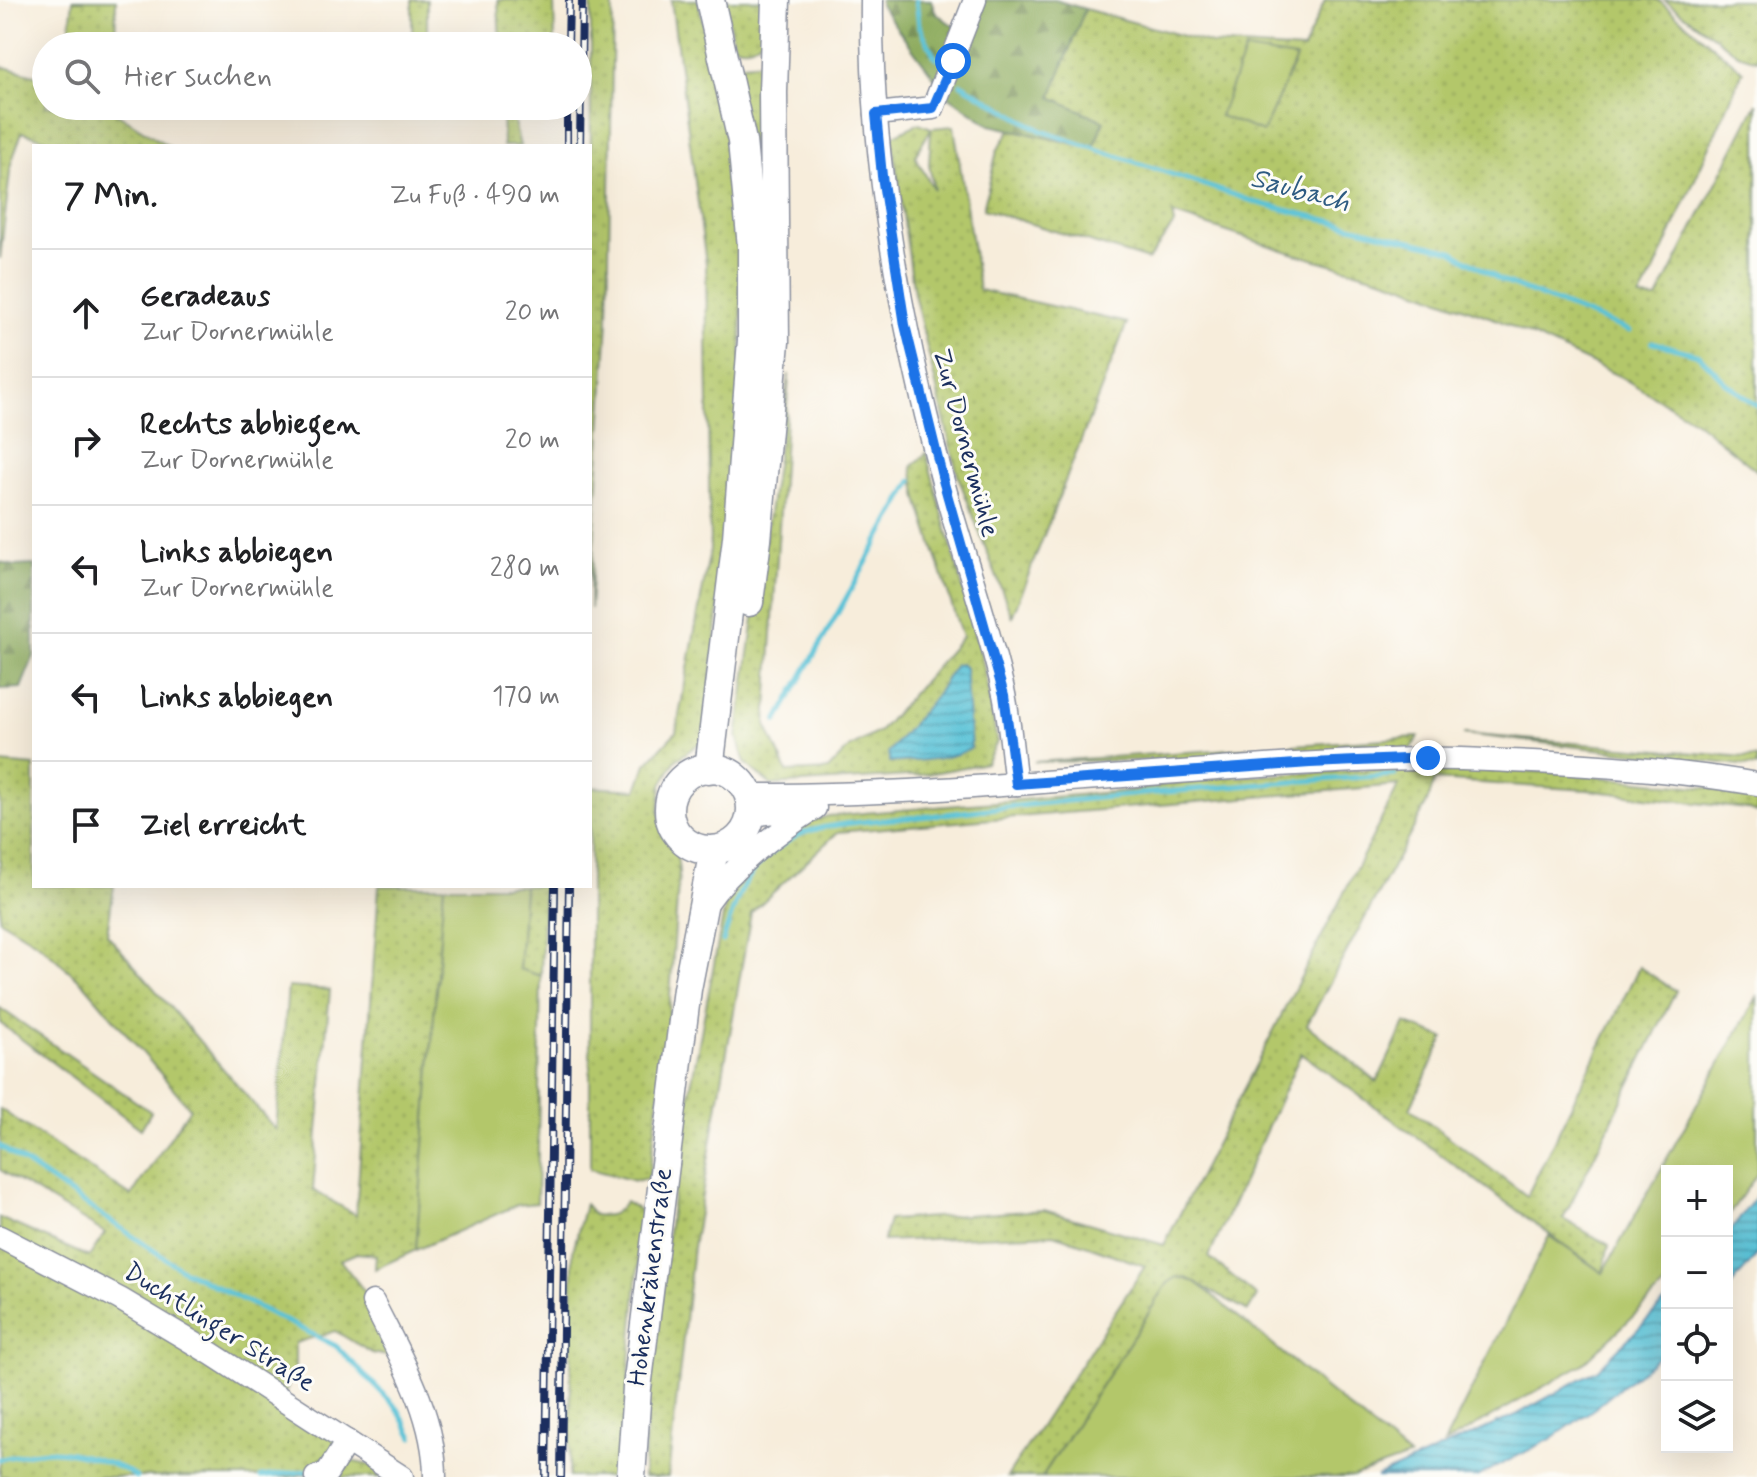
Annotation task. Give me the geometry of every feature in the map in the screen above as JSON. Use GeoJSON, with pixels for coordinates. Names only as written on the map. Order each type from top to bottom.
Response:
{"type":"FeatureCollection","features":[{"type":"Feature","properties":{"kind":"main road"},"geometry":{"type":"LineString","coordinates":[[710,0],[742,141],[752,247],[752,340],[717,770]]}},
{"type":"Feature","properties":{"kind":"main road"},"geometry":{"type":"LineString","coordinates":[[717,770],[757,540],[775,342],[773,92],[776,0]]}},
{"type":"Feature","properties":{"kind":"main road"},"geometry":{"type":"LineString","coordinates":[[699,770],[717,770],[739,781],[750,805],[749,824],[731,844],[702,847],[683,840],[672,824],[672,795],[682,779],[699,770]]}},
{"type":"Feature","properties":{"kind":"main road"},"geometry":{"type":"LineString","coordinates":[[687,989],[703,908],[702,847]]}},
{"type":"Feature","properties":{"kind":"main road"},"geometry":{"type":"LineString","coordinates":[[687,989],[702,847]]}},
{"type":"Feature","properties":{"kind":"main road","name":"Hohenkrähenstraße"},"geometry":{"type":"LineString","coordinates":[[631,1477],[640,1356],[687,989]]}},
{"type":"Feature","properties":{"kind":"street","name":"Zur Dornermühle"},"geometry":{"type":"LineString","coordinates":[[872,0],[876,114],[905,325],[943,480],[1004,695],[1016,784]]}},
{"type":"Feature","properties":{"kind":"street"},"geometry":{"type":"LineString","coordinates":[[876,114],[933,108],[975,0]]}},
{"type":"Feature","properties":{"kind":"street"},"geometry":{"type":"LineString","coordinates":[[750,805],[873,793],[1310,763],[1428,758],[1570,763],[1658,770],[1757,784]]}},
{"type":"Feature","properties":{"kind":"street"},"geometry":{"type":"LineString","coordinates":[[750,805],[815,808],[873,793]]}},
{"type":"Feature","properties":{"kind":"street"},"geometry":{"type":"LineString","coordinates":[[703,908],[728,876],[815,808]]}},
{"type":"Feature","properties":{"kind":"street","name":"Duchtlinger Straße"},"geometry":{"type":"LineString","coordinates":[[0,1237],[120,1299],[212,1354],[402,1477]]}},
{"type":"Feature","properties":{"kind":"street"},"geometry":{"type":"LineString","coordinates":[[373,1302],[403,1359],[421,1406],[435,1463],[435,1477]]}},
{"type":"Feature","properties":{"kind":"street"},"geometry":{"type":"LineString","coordinates":[[316,1477],[327,1473],[347,1441]]}},
{"type":"Feature","properties":{"kind":"green space"},"geometry":{"type":"Polygon","coordinates":[[[73,0],[116,0],[115,32],[70,32],[73,0]]]}},
{"type":"Feature","properties":{"kind":"green space"},"geometry":{"type":"Polygon","coordinates":[[[412,0],[427,0],[427,32],[412,32],[412,0]]]}},
{"type":"Feature","properties":{"kind":"green space"},"geometry":{"type":"Polygon","coordinates":[[[498,0],[554,0],[555,32],[499,32],[498,0]]]}},
{"type":"Feature","properties":{"kind":"green space"},"geometry":{"type":"Polygon","coordinates":[[[591,0],[613,0],[608,320],[592,577],[592,32],[591,0]]]}},
{"type":"Feature","properties":{"kind":"green space"},"geometry":{"type":"Polygon","coordinates":[[[671,0],[698,0],[728,134],[741,245],[742,382],[705,739],[675,761],[662,785],[659,813],[676,847],[679,872],[668,1024],[649,1178],[635,1181],[590,1169],[592,787],[637,790],[646,764],[676,732],[710,550],[706,264],[671,0]]]}},
{"type":"Feature","properties":{"kind":"green space"},"geometry":{"type":"Polygon","coordinates":[[[724,0],[767,0],[766,35],[759,42],[744,47],[734,45],[724,0]]]}},
{"type":"Feature","properties":{"kind":"green space"},"geometry":{"type":"Polygon","coordinates":[[[880,0],[931,0],[936,13],[963,33],[975,0],[1055,0],[1085,9],[1051,97],[1104,121],[1093,148],[990,125],[948,96],[880,5],[880,0]]]}},
{"type":"Feature","properties":{"kind":"green space"},"geometry":{"type":"Polygon","coordinates":[[[1325,0],[1658,0],[1743,71],[1654,272],[1639,298],[1657,299],[1757,103],[1757,471],[1694,420],[1619,376],[1498,320],[1388,280],[1172,214],[1174,224],[1148,260],[983,209],[997,151],[1085,9],[1212,44],[1303,50],[1325,0]]]}},
{"type":"Feature","properties":{"kind":"green space"},"geometry":{"type":"Polygon","coordinates":[[[1664,0],[1757,0],[1757,60],[1738,54],[1664,0]]]}},
{"type":"Feature","properties":{"kind":"green space"},"geometry":{"type":"Polygon","coordinates":[[[1245,50],[1296,58],[1263,132],[1220,116],[1245,50]]]}},
{"type":"Feature","properties":{"kind":"green space"},"geometry":{"type":"Polygon","coordinates":[[[763,62],[761,221],[734,65],[763,62]]]}},
{"type":"Feature","properties":{"kind":"green space"},"geometry":{"type":"Polygon","coordinates":[[[0,66],[32,74],[32,120],[127,120],[165,144],[61,144],[22,132],[11,164],[0,259],[0,66]]]}},
{"type":"Feature","properties":{"kind":"green space"},"geometry":{"type":"Polygon","coordinates":[[[502,120],[514,120],[520,144],[503,144],[502,120]]]}},
{"type":"Feature","properties":{"kind":"green space"},"geometry":{"type":"Polygon","coordinates":[[[919,123],[931,128],[954,126],[979,290],[1127,323],[1012,617],[958,476],[914,294],[892,136],[919,123]],[[931,129],[915,156],[934,190],[929,165],[931,129]]]}},
{"type":"Feature","properties":{"kind":"green space"},"geometry":{"type":"Polygon","coordinates":[[[789,374],[766,725],[787,772],[828,770],[849,748],[880,731],[962,637],[918,499],[912,467],[926,453],[983,663],[997,742],[986,763],[922,775],[771,785],[745,763],[737,737],[789,374]]]}},
{"type":"Feature","properties":{"kind":"green space"},"geometry":{"type":"Polygon","coordinates":[[[0,562],[15,566],[32,565],[32,661],[21,688],[0,689],[0,562]]]}},
{"type":"Feature","properties":{"kind":"green space"},"geometry":{"type":"Polygon","coordinates":[[[1463,734],[1757,758],[1757,767],[1463,734]]]}},
{"type":"Feature","properties":{"kind":"green space"},"geometry":{"type":"Polygon","coordinates":[[[1419,737],[1410,749],[1220,759],[1034,762],[1419,737]]]}},
{"type":"Feature","properties":{"kind":"green space"},"geometry":{"type":"Polygon","coordinates":[[[0,763],[32,766],[32,888],[114,888],[107,934],[276,1130],[288,987],[330,990],[313,1190],[356,1215],[379,888],[444,888],[416,1250],[375,1269],[376,1255],[357,1253],[340,1260],[373,1302],[403,1359],[372,1353],[335,1331],[295,1343],[295,1369],[283,1399],[347,1441],[321,1459],[373,1466],[380,1477],[321,1477],[317,1472],[289,1477],[0,1477],[0,1218],[89,1257],[105,1233],[0,1170],[0,1109],[131,1196],[190,1108],[84,984],[39,944],[0,920],[0,763]]]}},
{"type":"Feature","properties":{"kind":"green space"},"geometry":{"type":"Polygon","coordinates":[[[1403,768],[1551,772],[1757,793],[1757,813],[1747,809],[1587,790],[1435,780],[1426,805],[1307,1025],[1377,1082],[1405,1023],[1444,1038],[1410,1108],[1527,1196],[1639,967],[1676,991],[1563,1219],[1609,1245],[1603,1273],[1301,1053],[1209,1257],[1257,1296],[1248,1311],[1185,1277],[1168,1283],[1042,1477],[1007,1477],[1145,1266],[1054,1234],[883,1241],[889,1220],[1044,1210],[1164,1245],[1399,785],[838,832],[751,913],[693,1247],[668,1477],[643,1477],[651,1346],[685,1117],[727,895],[746,867],[803,824],[828,816],[1125,791],[1213,778],[1403,768]]]}},
{"type":"Feature","properties":{"kind":"green space"},"geometry":{"type":"Polygon","coordinates":[[[444,888],[524,888],[519,969],[541,976],[537,1203],[517,1205],[416,1250],[444,888]]]}},
{"type":"Feature","properties":{"kind":"green space"},"geometry":{"type":"Polygon","coordinates":[[[524,888],[544,888],[541,976],[519,970],[524,888]]]}},
{"type":"Feature","properties":{"kind":"green space"},"geometry":{"type":"Polygon","coordinates":[[[1757,997],[1757,1174],[1733,1209],[1733,1165],[1663,1165],[1757,997]]]}},
{"type":"Feature","properties":{"kind":"green space"},"geometry":{"type":"Polygon","coordinates":[[[0,1008],[151,1112],[141,1129],[0,1023],[0,1008]]]}},
{"type":"Feature","properties":{"kind":"green space"},"geometry":{"type":"Polygon","coordinates":[[[1661,1169],[1661,1290],[1583,1364],[1444,1444],[1549,1236],[1603,1273],[1661,1169]]]}},
{"type":"Feature","properties":{"kind":"green space"},"geometry":{"type":"Polygon","coordinates":[[[625,1202],[643,1212],[620,1477],[569,1477],[573,1251],[585,1204],[594,1215],[605,1216],[615,1212],[625,1202]]]}},
{"type":"Feature","properties":{"kind":"green space"},"geometry":{"type":"Polygon","coordinates":[[[1177,1277],[1196,1282],[1409,1457],[1352,1477],[1042,1477],[1168,1283],[1177,1277]]]}},
{"type":"Feature","properties":{"kind":"water"},"geometry":{"type":"Polygon","coordinates":[[[961,664],[965,668],[971,748],[942,758],[890,763],[888,753],[937,694],[955,665],[961,664]]]}},
{"type":"Feature","properties":{"kind":"water"},"geometry":{"type":"Polygon","coordinates":[[[1757,1195],[1757,1255],[1733,1284],[1733,1237],[1733,1227],[1757,1195]]]}},
{"type":"Feature","properties":{"kind":"water"},"geometry":{"type":"Polygon","coordinates":[[[1661,1306],[1661,1355],[1551,1439],[1476,1477],[1377,1477],[1516,1415],[1598,1369],[1661,1306]]]}},
{"type":"Feature","properties":{"kind":"waterway","name":"Saubach"},"geometry":{"type":"LineString","coordinates":[[916,0],[919,25],[936,59]]}},
{"type":"Feature","properties":{"kind":"waterway","name":"Saubach"},"geometry":{"type":"LineString","coordinates":[[961,84],[1042,131],[1258,203],[1452,251],[1502,281],[1630,331]]}},
{"type":"Feature","properties":{"kind":"waterway","name":"Saubach"},"geometry":{"type":"LineString","coordinates":[[1652,342],[1699,355],[1725,382],[1757,406]]}},
{"type":"Feature","properties":{"kind":"waterway"},"geometry":{"type":"LineString","coordinates":[[777,721],[912,481]]}},
{"type":"Feature","properties":{"kind":"waterway"},"geometry":{"type":"LineString","coordinates":[[723,941],[740,893],[756,868],[780,846],[797,836],[824,827],[1103,797],[1395,775]]}},
{"type":"Feature","properties":{"kind":"waterway"},"geometry":{"type":"LineString","coordinates":[[0,1146],[181,1269],[336,1346],[398,1409],[413,1437]]}},
{"type":"Feature","properties":{"kind":"waterway"},"geometry":{"type":"LineString","coordinates":[[0,1459],[60,1451],[107,1463],[136,1477]]}},
{"type":"Feature","properties":{"kind":"waterway"},"geometry":{"type":"LineString","coordinates":[[261,1477],[306,1471]]}},
{"type":"Feature","properties":{"kind":"railway"},"geometry":{"type":"LineString","coordinates":[[568,32],[569,0]]}},
{"type":"Feature","properties":{"kind":"railway"},"geometry":{"type":"LineString","coordinates":[[582,0],[582,32]]}},
{"type":"Feature","properties":{"kind":"railway"},"geometry":{"type":"LineString","coordinates":[[567,120],[567,144]]}},
{"type":"Feature","properties":{"kind":"railway"},"geometry":{"type":"LineString","coordinates":[[580,120],[580,144]]}},
{"type":"Feature","properties":{"kind":"railway"},"geometry":{"type":"LineString","coordinates":[[546,1477],[555,888]]}},
{"type":"Feature","properties":{"kind":"railway"},"geometry":{"type":"LineString","coordinates":[[561,1477],[569,888]]}},
{"type":"Feature","properties":{"kind":"route"},"geometry":{"type":"LineString","coordinates":[[953,61],[933,108],[876,114],[882,176],[905,325],[943,480],[1004,695],[1016,784],[1310,763],[1428,758]]}}]}
